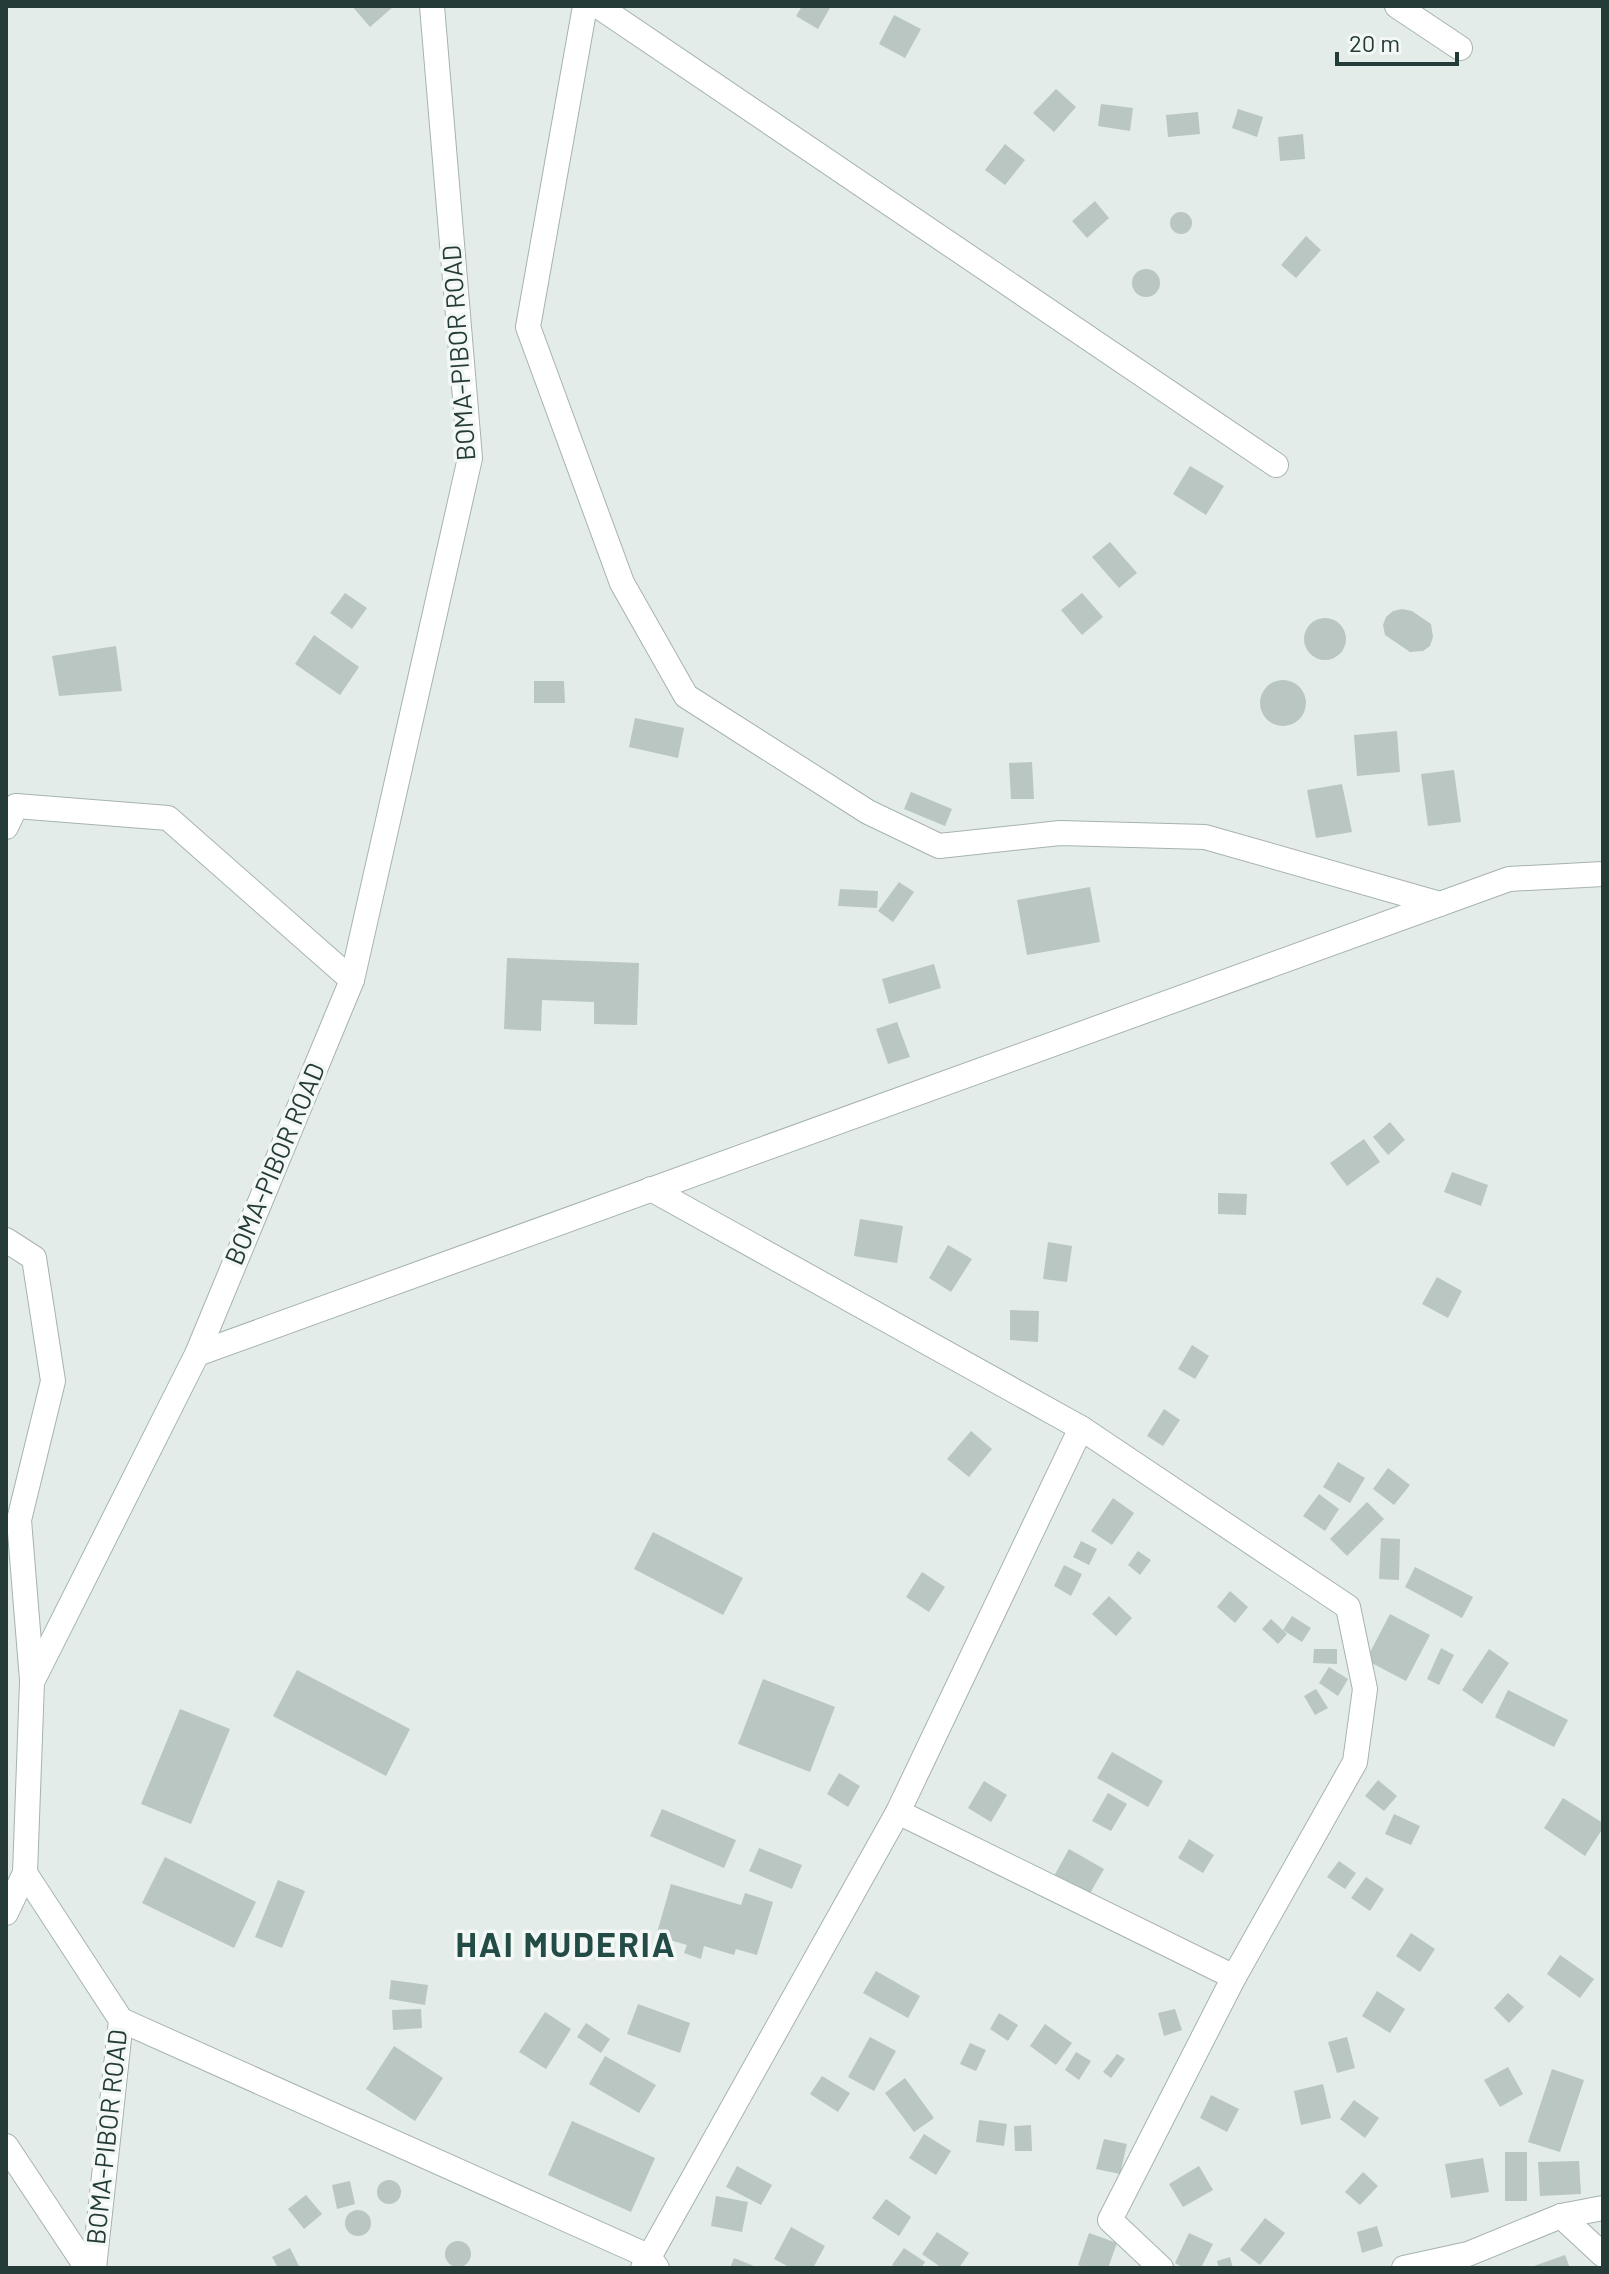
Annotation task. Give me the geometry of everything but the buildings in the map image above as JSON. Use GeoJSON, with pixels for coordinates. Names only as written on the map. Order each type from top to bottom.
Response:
{"type":"FeatureCollection","features":[{"type":"Feature","properties":{"kind":"street","name":"BOMA-PIBOR ROAD"},"geometry":{"type":"LineString","coordinates":[[94,2268],[121,2020],[25,1873],[32,1682],[197,1354],[352,980],[470,458],[432,6]]}},
{"type":"Feature","properties":{"kind":"street"},"geometry":{"type":"LineString","coordinates":[[585,6],[528,327],[622,583],[686,696],[868,812],[939,846],[1060,833],[1205,837],[1440,904]]}},
{"type":"Feature","properties":{"kind":"street"},"geometry":{"type":"LineString","coordinates":[[598,6],[1276,465]]}},
{"type":"Feature","properties":{"kind":"street"},"geometry":{"type":"LineString","coordinates":[[1397,6],[1460,48]]}},
{"type":"Feature","properties":{"kind":"street"},"geometry":{"type":"LineString","coordinates":[[6,827],[16,806],[168,818],[352,980]]}},
{"type":"Feature","properties":{"kind":"street"},"geometry":{"type":"LineString","coordinates":[[197,1354],[1509,879],[1603,874]]}},
{"type":"Feature","properties":{"kind":"street"},"geometry":{"type":"LineString","coordinates":[[651,1189],[1081,1428],[1348,1607],[1365,1689],[1355,1762],[1234,1977],[1110,2220],[1161,2268]]}},
{"type":"Feature","properties":{"kind":"street"},"geometry":{"type":"LineString","coordinates":[[6,1240],[34,1258],[53,1381],[19,1520],[32,1682]]}},
{"type":"Feature","properties":{"kind":"street"},"geometry":{"type":"LineString","coordinates":[[121,2020],[649,2264],[898,1812],[1081,1428]]}},
{"type":"Feature","properties":{"kind":"street"},"geometry":{"type":"LineString","coordinates":[[898,1812],[1234,1977]]}},
{"type":"Feature","properties":{"kind":"street"},"geometry":{"type":"LineString","coordinates":[[6,1913],[25,1873]]}},
{"type":"Feature","properties":{"kind":"street"},"geometry":{"type":"LineString","coordinates":[[6,2146],[87,2268]]}},
{"type":"Feature","properties":{"kind":"street"},"geometry":{"type":"LineString","coordinates":[[1404,2268],[1468,2254],[1561,2216],[1603,2208]]}},
{"type":"Feature","properties":{"kind":"street"},"geometry":{"type":"LineString","coordinates":[[1561,2216],[1603,2255]]}},
{"type":"Feature","properties":{"kind":"district","name":"HAI MUDERIA"},"geometry":{"type":"Point","coordinates":[566,1945]}}]}
